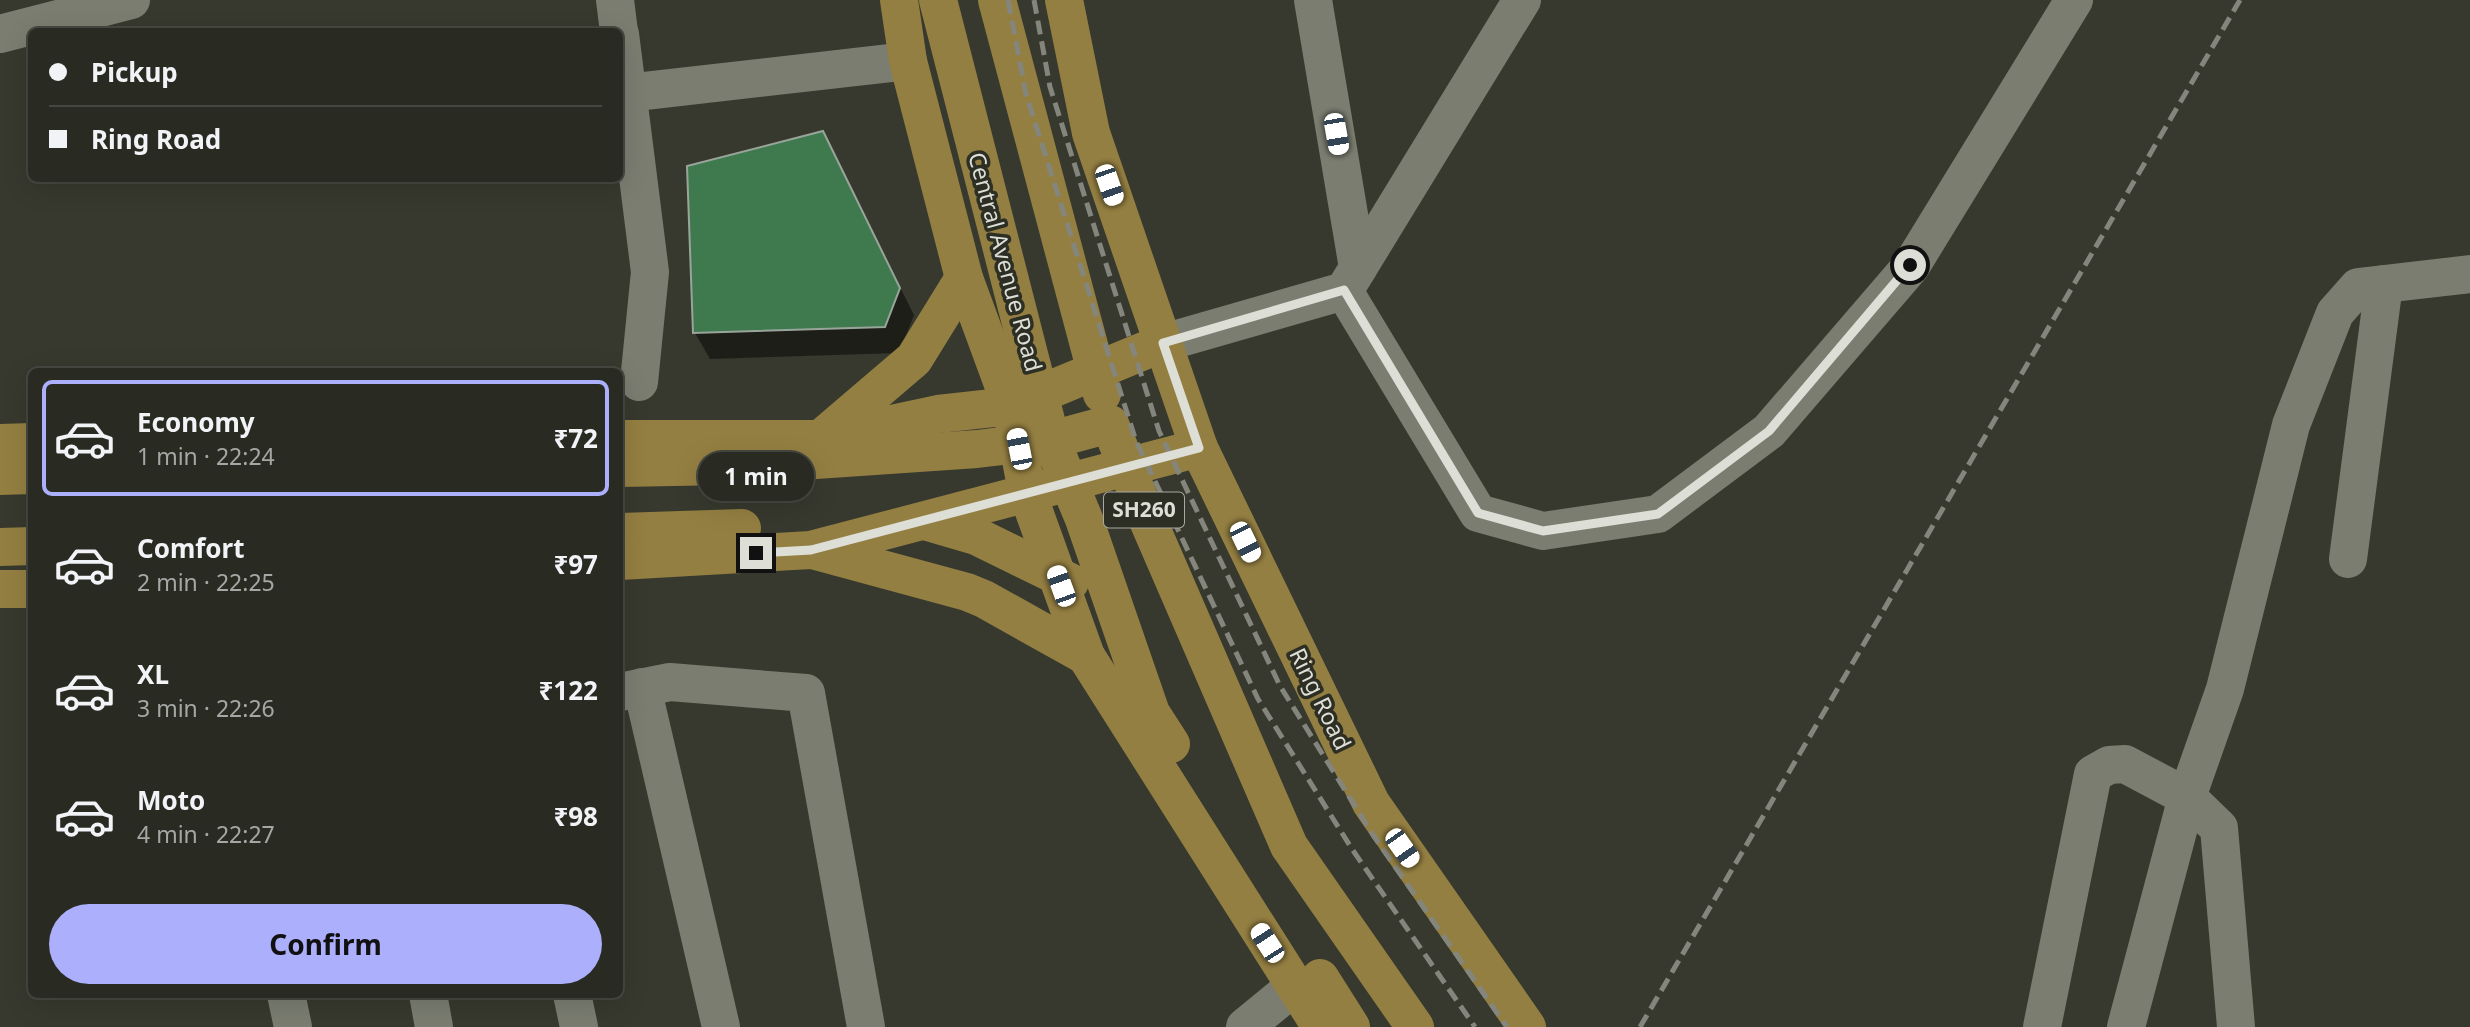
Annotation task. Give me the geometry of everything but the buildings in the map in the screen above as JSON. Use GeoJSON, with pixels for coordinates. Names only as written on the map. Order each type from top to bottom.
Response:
{"type":"FeatureCollection","features":[{"type":"Feature","properties":{"kind":"main road","name":"Central Avenue Road"},"geometry":{"type":"LineString","coordinates":[[899,0],[908,61],[964,278],[1011,406],[1027,492],[1086,656],[1321,1027]]}},
{"type":"Feature","properties":{"kind":"main road","name":"Central Avenue Road"},"geometry":{"type":"LineString","coordinates":[[938,0],[1051,440],[1084,519]]}},
{"type":"Feature","properties":{"kind":"main road"},"geometry":{"type":"LineString","coordinates":[[623,468],[729,466],[977,449],[1051,440],[1110,424],[997,0]]}},
{"type":"Feature","properties":{"kind":"main road","name":"Ring Road"},"geometry":{"type":"LineString","coordinates":[[1064,0],[1091,133],[1199,448],[1370,803],[1527,1027]]}},
{"type":"Feature","properties":{"kind":"main road"},"geometry":{"type":"LineString","coordinates":[[821,439],[914,359],[964,278]]}},
{"type":"Feature","properties":{"kind":"main road"},"geometry":{"type":"LineString","coordinates":[[886,455],[927,432],[973,387],[1007,343],[1011,280]]}},
{"type":"Feature","properties":{"kind":"main road"},"geometry":{"type":"LineString","coordinates":[[623,439],[821,439],[938,414],[1011,406],[1163,343]]}},
{"type":"Feature","properties":{"kind":"main road","name":"SH260"},"geometry":{"type":"LineString","coordinates":[[1110,424],[1146,516],[1289,846],[1415,1027]]}},
{"type":"Feature","properties":{"kind":"main road"},"geometry":{"type":"LineString","coordinates":[[0,443],[28,442]]}},
{"type":"Feature","properties":{"kind":"main road"},"geometry":{"type":"LineString","coordinates":[[623,561],[811,550],[1199,448]]}},
{"type":"Feature","properties":{"kind":"main road"},"geometry":{"type":"LineString","coordinates":[[0,476],[28,475]]}},
{"type":"Feature","properties":{"kind":"main road","name":"SH260"},"geometry":{"type":"LineString","coordinates":[[623,532],[1146,516]]}},
{"type":"Feature","properties":{"kind":"main road","name":"SH260"},"geometry":{"type":"LineString","coordinates":[[1084,519],[1151,713],[1351,1027]]}},
{"type":"Feature","properties":{"kind":"main road"},"geometry":{"type":"LineString","coordinates":[[928,522],[976,536],[1083,589],[1119,624]]}},
{"type":"Feature","properties":{"kind":"main road"},"geometry":{"type":"LineString","coordinates":[[0,547],[28,546]]}},
{"type":"Feature","properties":{"kind":"main road"},"geometry":{"type":"LineString","coordinates":[[811,550],[967,592],[1086,656]]}},
{"type":"Feature","properties":{"kind":"main road"},"geometry":{"type":"LineString","coordinates":[[0,589],[28,589]]}},
{"type":"Feature","properties":{"kind":"street"},"geometry":{"type":"LineString","coordinates":[[0,34],[131,0]]}},
{"type":"Feature","properties":{"kind":"street"},"geometry":{"type":"LineString","coordinates":[[615,0],[618,28]]}},
{"type":"Feature","properties":{"kind":"street"},"geometry":{"type":"LineString","coordinates":[[1313,0],[1351,279],[1478,513],[1543,531],[1658,514],[1769,431],[1910,265],[2074,0]]}},
{"type":"Feature","properties":{"kind":"street"},"geometry":{"type":"LineString","coordinates":[[1163,343],[1351,279],[1522,0]]}},
{"type":"Feature","properties":{"kind":"street"},"geometry":{"type":"LineString","coordinates":[[627,93],[908,61]]}},
{"type":"Feature","properties":{"kind":"street"},"geometry":{"type":"LineString","coordinates":[[623,63],[650,272],[639,382]]}},
{"type":"Feature","properties":{"kind":"street"},"geometry":{"type":"LineString","coordinates":[[2126,1027],[2188,797],[2225,689],[2291,425],[2335,313],[2358,287],[2470,274]]}},
{"type":"Feature","properties":{"kind":"street"},"geometry":{"type":"LineString","coordinates":[[2347,558],[2384,284]]}},
{"type":"Feature","properties":{"kind":"street"},"geometry":{"type":"LineString","coordinates":[[721,1027],[631,690],[670,682],[806,693],[866,1027]]}},
{"type":"Feature","properties":{"kind":"street"},"geometry":{"type":"LineString","coordinates":[[2042,1027],[2093,774],[2109,765],[2125,764],[2188,797],[2218,828],[2236,1027]]}},
{"type":"Feature","properties":{"kind":"street"},"geometry":{"type":"LineString","coordinates":[[1245,1027],[1295,986]]}},
{"type":"Feature","properties":{"kind":"street"},"geometry":{"type":"LineString","coordinates":[[287,998],[293,1027]]}},
{"type":"Feature","properties":{"kind":"street"},"geometry":{"type":"LineString","coordinates":[[429,998],[434,1027]]}},
{"type":"Feature","properties":{"kind":"street"},"geometry":{"type":"LineString","coordinates":[[573,998],[579,1027]]}},
{"type":"Feature","properties":{"kind":"railway"},"geometry":{"type":"LineString","coordinates":[[1008,0],[1026,94],[1136,441],[1258,699],[1352,849],[1475,1027]]}},
{"type":"Feature","properties":{"kind":"railway"},"geometry":{"type":"LineString","coordinates":[[1034,0],[1050,87],[1159,431],[1280,686],[1373,835],[1507,1027]]}},
{"type":"Feature","properties":{"kind":"railway"},"geometry":{"type":"LineString","coordinates":[[1640,1027],[2240,0]]}},
{"type":"Feature","properties":{"kind":"route"},"geometry":{"type":"LineString","coordinates":[[756,553],[811,550],[1199,448],[1163,343],[1344,290],[1478,513],[1543,531],[1658,514],[1769,431],[1910,265]]}}]}
